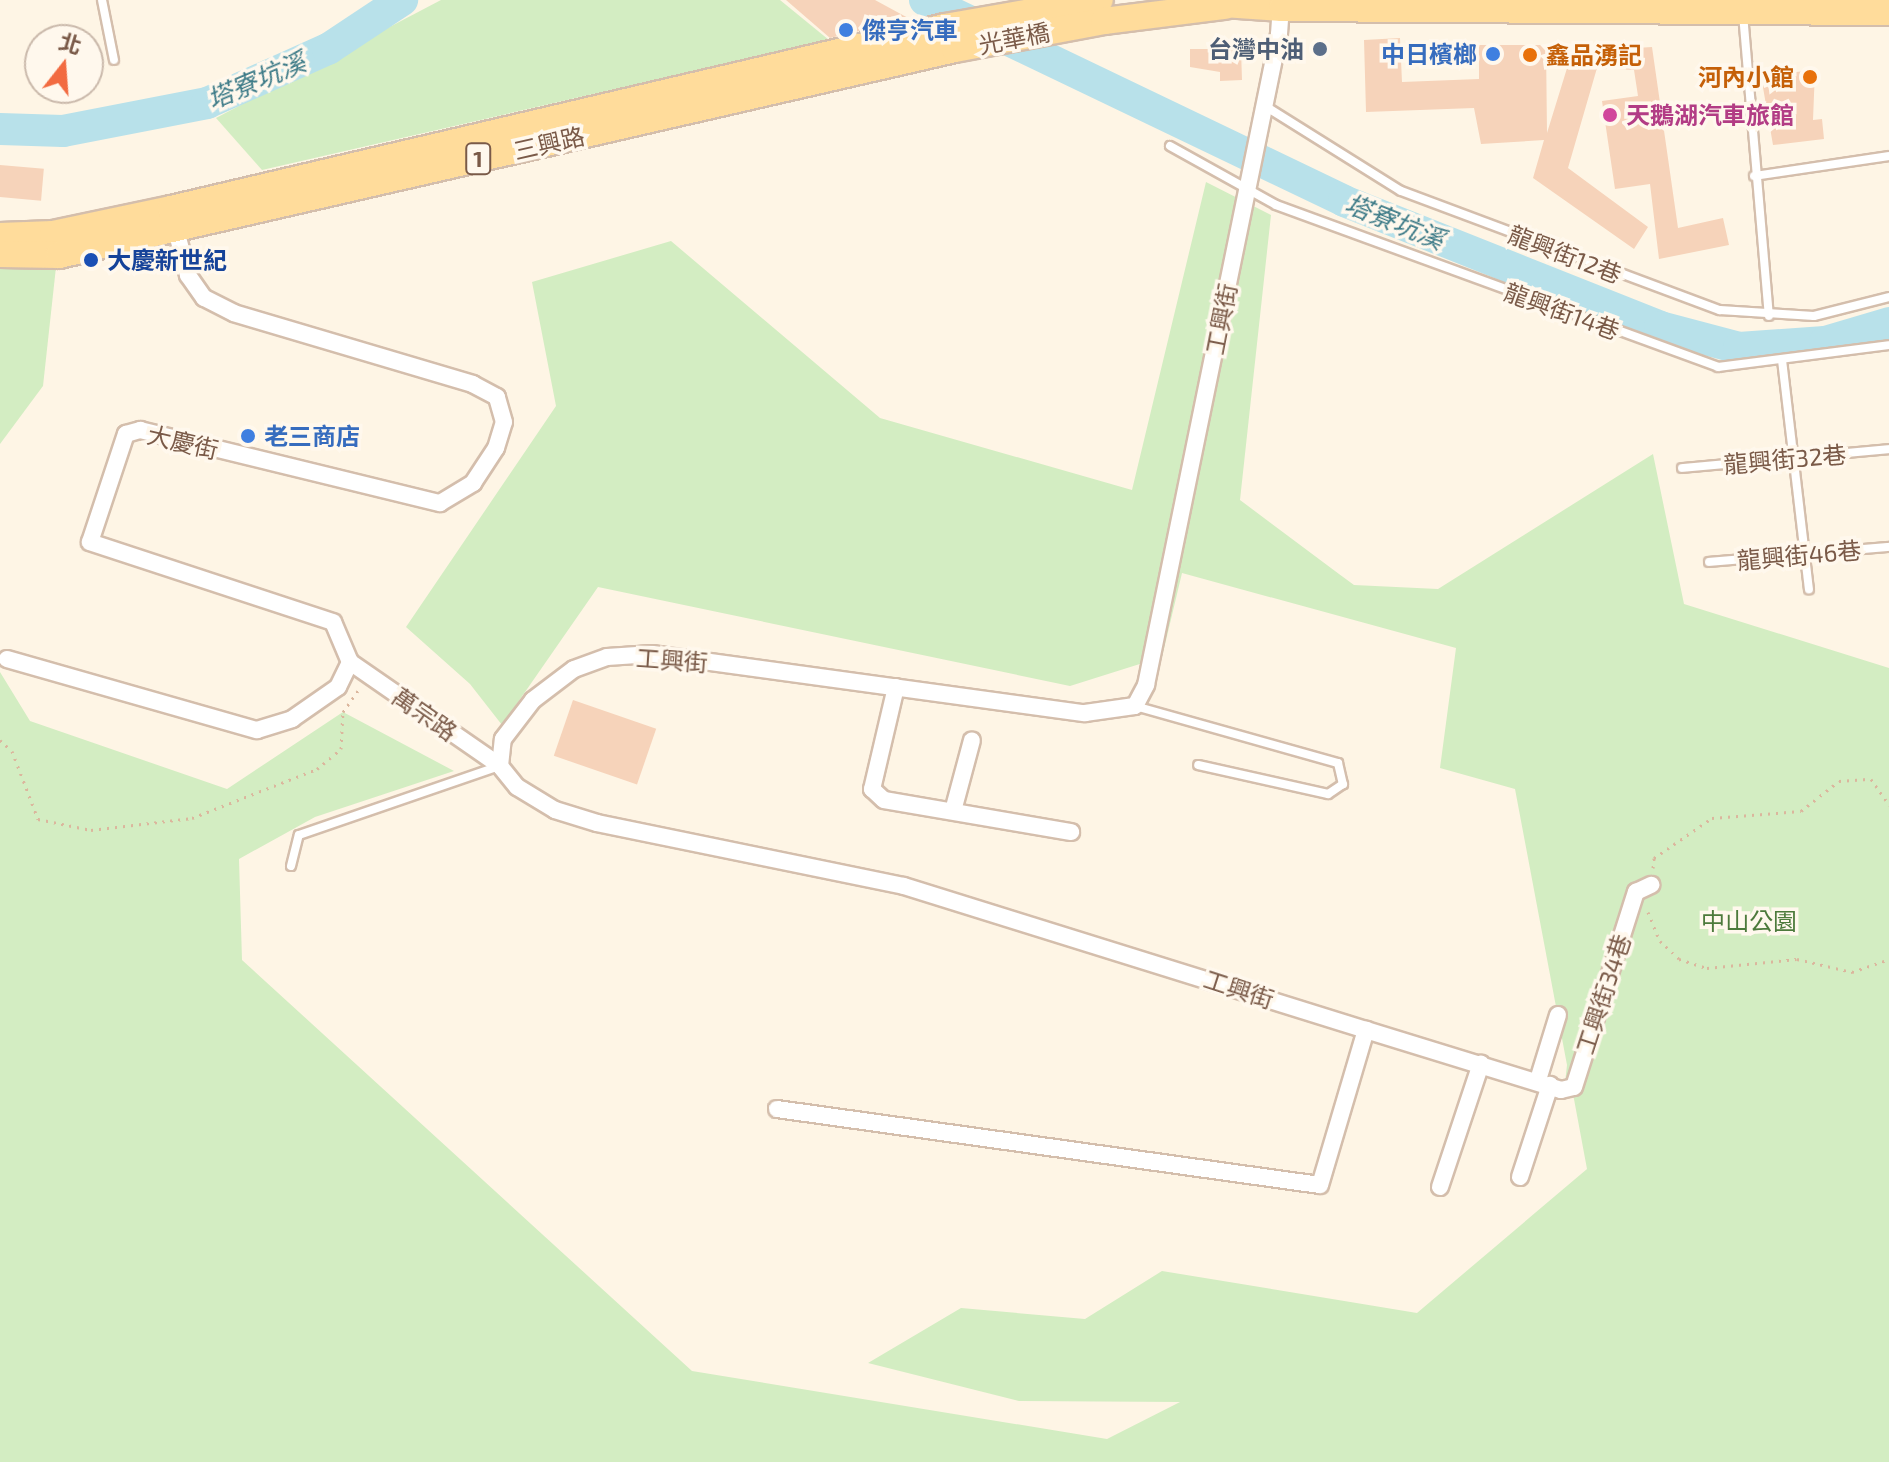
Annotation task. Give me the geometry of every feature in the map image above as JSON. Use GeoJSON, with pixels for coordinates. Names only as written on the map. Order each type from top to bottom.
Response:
{"type":"FeatureCollection","features":[{"type":"Feature","properties":{"kind":"main road","name":"1"},"geometry":{"type":"LineString","coordinates":[[1062,11],[1100,0]]}},
{"type":"Feature","properties":{"kind":"main road"},"geometry":{"type":"LineString","coordinates":[[1194,0],[1225,6]]}},
{"type":"Feature","properties":{"kind":"main road","name":"1"},"geometry":{"type":"LineString","coordinates":[[1062,11],[1334,4],[1889,12]]}},
{"type":"Feature","properties":{"kind":"main road","name":"光華橋"},"geometry":{"type":"LineString","coordinates":[[950,38],[1062,11]]}},
{"type":"Feature","properties":{"kind":"main road","name":"三興路"},"geometry":{"type":"LineString","coordinates":[[0,254],[59,255],[173,219],[950,38]]}},
{"type":"Feature","properties":{"kind":"main road","name":"三興路"},"geometry":{"type":"LineString","coordinates":[[0,236],[53,234],[173,219]]}},
{"type":"Feature","properties":{"kind":"street"},"geometry":{"type":"LineString","coordinates":[[1264,105],[1281,4]]}},
{"type":"Feature","properties":{"kind":"street","name":"工興街"},"geometry":{"type":"LineString","coordinates":[[1264,105],[1146,685],[1135,706],[1085,713],[652,654],[607,657],[574,669],[533,700],[503,739],[500,766],[517,787],[555,810],[597,823],[904,886],[1544,1083]]}},
{"type":"Feature","properties":{"kind":"street","name":"大慶街"},"geometry":{"type":"LineString","coordinates":[[173,219],[188,275],[204,298],[234,313],[473,384],[497,397],[504,422],[496,448],[473,483],[440,503],[140,430],[126,434],[90,542],[333,622],[350,662]]}},
{"type":"Feature","properties":{"kind":"street"},"geometry":{"type":"LineString","coordinates":[[7,659],[257,730],[292,719],[338,687],[350,662]]}},
{"type":"Feature","properties":{"kind":"street","name":"萬宗路"},"geometry":{"type":"LineString","coordinates":[[350,662],[500,766]]}},
{"type":"Feature","properties":{"kind":"street"},"geometry":{"type":"LineString","coordinates":[[896,687],[872,789],[884,800],[1071,832]]}},
{"type":"Feature","properties":{"kind":"street"},"geometry":{"type":"LineString","coordinates":[[953,811],[972,740]]}},
{"type":"Feature","properties":{"kind":"street","name":"工興街34巷"},"geometry":{"type":"LineString","coordinates":[[1544,1083],[1561,1090],[1574,1087],[1636,892],[1651,885]]}},
{"type":"Feature","properties":{"kind":"street"},"geometry":{"type":"LineString","coordinates":[[1520,1177],[1558,1015]]}},
{"type":"Feature","properties":{"kind":"street"},"geometry":{"type":"LineString","coordinates":[[777,1109],[1320,1185],[1366,1030]]}},
{"type":"Feature","properties":{"kind":"street"},"geometry":{"type":"LineString","coordinates":[[1440,1187],[1481,1064]]}},
{"type":"Feature","properties":{"kind":"lane"},"geometry":{"type":"LineString","coordinates":[[102,0],[114,60]]}},
{"type":"Feature","properties":{"kind":"lane"},"geometry":{"type":"LineString","coordinates":[[1743,11],[1754,176],[1769,316]]}},
{"type":"Feature","properties":{"kind":"lane","name":"龍興街12巷"},"geometry":{"type":"LineString","coordinates":[[1264,105],[1401,191],[1705,305],[1769,316],[1814,316],[1889,297]]}},
{"type":"Feature","properties":{"kind":"lane","name":"龍興街14巷"},"geometry":{"type":"LineString","coordinates":[[1170,146],[1276,205],[1718,367],[1889,345]]}},
{"type":"Feature","properties":{"kind":"lane"},"geometry":{"type":"LineString","coordinates":[[1754,176],[1888,156]]}},
{"type":"Feature","properties":{"kind":"lane"},"geometry":{"type":"LineString","coordinates":[[1782,360],[1809,589]]}},
{"type":"Feature","properties":{"kind":"lane","name":"龍興街32巷"},"geometry":{"type":"LineString","coordinates":[[1682,468],[1889,449]]}},
{"type":"Feature","properties":{"kind":"lane","name":"龍興街46巷"},"geometry":{"type":"LineString","coordinates":[[1709,562],[1889,547]]}},
{"type":"Feature","properties":{"kind":"lane"},"geometry":{"type":"LineString","coordinates":[[1135,706],[1338,763],[1343,784],[1328,794],[1198,765]]}},
{"type":"Feature","properties":{"kind":"lane"},"geometry":{"type":"LineString","coordinates":[[291,866],[299,835],[500,766]]}},
{"type":"Feature","properties":{"kind":"path"},"geometry":{"type":"LineString","coordinates":[[0,740],[12,751],[38,819],[91,830],[192,818],[317,769],[341,749],[343,712],[369,676]]}},
{"type":"Feature","properties":{"kind":"path"},"geometry":{"type":"LineString","coordinates":[[1889,805],[1871,779],[1862,777],[1839,781],[1801,811],[1712,818],[1654,858],[1647,913],[1660,941],[1679,959],[1707,968],[1797,959],[1852,972],[1889,959]]}},
{"type":"Feature","properties":{"kind":"green space"},"geometry":{"type":"Polygon","coordinates":[[[441,0],[780,0],[829,40],[262,170],[216,118],[441,0]]]}},
{"type":"Feature","properties":{"kind":"green space","name":"中山公園"},"geometry":{"type":"Polygon","coordinates":[[[1206,182],[1271,215],[1240,500],[1354,585],[1438,589],[1653,454],[1684,604],[1889,668],[1889,1462],[0,1462],[0,672],[30,721],[227,789],[343,712],[454,771],[315,817],[239,859],[242,960],[692,1371],[1107,1439],[1180,1402],[1019,1401],[868,1363],[961,1308],[1085,1319],[1162,1271],[1417,1313],[1587,1169],[1571,1083],[1565,1083],[1567,1065],[1515,789],[1440,768],[1456,648],[1182,573],[1162,657],[1070,686],[598,587],[502,725],[470,684],[406,627],[556,406],[532,282],[671,241],[880,418],[1132,490],[1206,182]]]}},
{"type":"Feature","properties":{"kind":"green space"},"geometry":{"type":"Polygon","coordinates":[[[0,261],[56,267],[43,386],[0,444],[0,261]]]}},
{"type":"Feature","properties":{"kind":"building","name":"傑亨汽車"},"geometry":{"type":"Polygon","coordinates":[[[786,0],[875,0],[910,19],[830,38],[786,0]]]}},
{"type":"Feature","properties":{"kind":"building"},"geometry":{"type":"Polygon","coordinates":[[[1400,38],[1402,82],[1479,79],[1479,45],[1546,45],[1547,133],[1572,52],[1652,47],[1678,228],[1723,218],[1729,245],[1659,259],[1650,184],[1615,189],[1602,101],[1638,96],[1634,70],[1597,68],[1568,168],[1648,227],[1634,249],[1533,178],[1544,140],[1481,144],[1474,108],[1366,112],[1364,40],[1400,38]]]}},
{"type":"Feature","properties":{"kind":"building"},"geometry":{"type":"Polygon","coordinates":[[[1190,49],[1241,49],[1242,80],[1220,81],[1220,72],[1190,67],[1190,49]]]}},
{"type":"Feature","properties":{"kind":"building"},"geometry":{"type":"Polygon","coordinates":[[[1815,70],[1813,120],[1822,119],[1824,139],[1773,145],[1761,76],[1815,70]]]}},
{"type":"Feature","properties":{"kind":"building"},"geometry":{"type":"Polygon","coordinates":[[[0,165],[44,169],[41,201],[0,197],[0,165]]]}},
{"type":"Feature","properties":{"kind":"building"},"geometry":{"type":"Polygon","coordinates":[[[573,700],[656,729],[637,784],[554,756],[573,700]]]}},
{"type":"Feature","properties":{"kind":"waterway","name":"塔寮坑溪"},"geometry":{"type":"LineString","coordinates":[[0,129],[63,131],[207,103],[328,49],[402,0]]}},
{"type":"Feature","properties":{"kind":"waterway","name":"塔寮坑溪"},"geometry":{"type":"LineString","coordinates":[[925,0],[1344,201],[1660,327],[1739,348],[1825,342],[1889,323]]}},
{"type":"Feature","properties":{"kind":"place","name":"傑亨汽車"},"geometry":{"type":"Point","coordinates":[846,30]}},
{"type":"Feature","properties":{"kind":"place","name":"台灣中油"},"geometry":{"type":"Point","coordinates":[1320,49]}},
{"type":"Feature","properties":{"kind":"place","name":"中日檳榔"},"geometry":{"type":"Point","coordinates":[1493,54]}},
{"type":"Feature","properties":{"kind":"place","name":"鑫品湧記"},"geometry":{"type":"Point","coordinates":[1530,55]}},
{"type":"Feature","properties":{"kind":"place","name":"河內小館"},"geometry":{"type":"Point","coordinates":[1810,77]}},
{"type":"Feature","properties":{"kind":"place","name":"天鵝湖汽車旅館"},"geometry":{"type":"Point","coordinates":[1610,115]}},
{"type":"Feature","properties":{"kind":"place","name":"大慶新世紀"},"geometry":{"type":"Point","coordinates":[91,260]}},
{"type":"Feature","properties":{"kind":"place","name":"老三商店"},"geometry":{"type":"Point","coordinates":[248,436]}}]}
